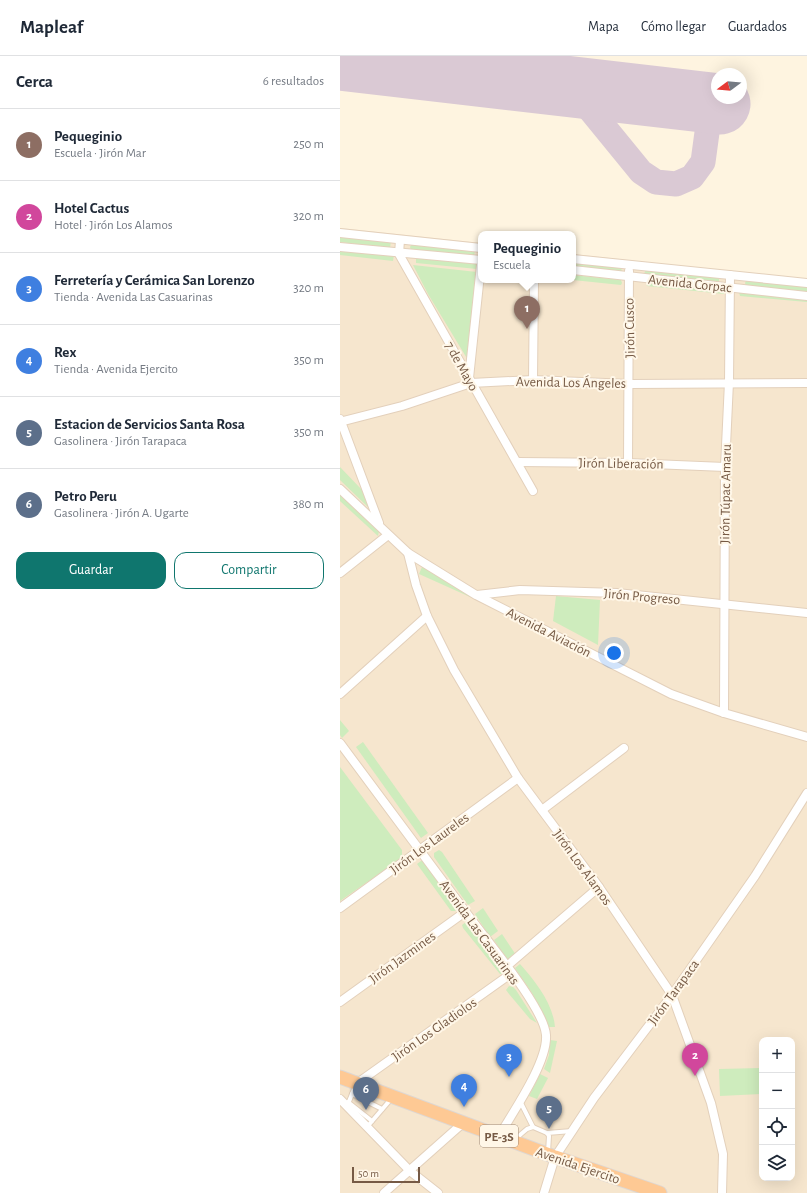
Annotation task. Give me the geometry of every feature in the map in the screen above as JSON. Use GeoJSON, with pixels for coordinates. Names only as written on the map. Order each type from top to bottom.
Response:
{"type":"FeatureCollection","features":[{"type":"Feature","properties":{"kind":"highway","name":"Avenida Ejercito"},"geometry":{"type":"LineString","coordinates":[[340,1076],[354,1089],[393,1097],[551,1156],[660,1193]]}},
{"type":"Feature","properties":{"kind":"street"},"geometry":{"type":"LineString","coordinates":[[340,233],[478,248]]}},
{"type":"Feature","properties":{"kind":"street"},"geometry":{"type":"LineString","coordinates":[[399,254],[400,240]]}},
{"type":"Feature","properties":{"kind":"street"},"geometry":{"type":"LineString","coordinates":[[340,247],[399,254],[478,260]]}},
{"type":"Feature","properties":{"kind":"street","name":"7 de Mayo"},"geometry":{"type":"LineString","coordinates":[[399,254],[518,462],[533,491]]}},
{"type":"Feature","properties":{"kind":"street","name":"Avenida Corpac"},"geometry":{"type":"LineString","coordinates":[[576,259],[807,283]]}},
{"type":"Feature","properties":{"kind":"street","name":"Jirón Cusco"},"geometry":{"type":"LineString","coordinates":[[628,463],[630,384],[629,265]]}},
{"type":"Feature","properties":{"kind":"street","name":"Avenida Corpac"},"geometry":{"type":"LineString","coordinates":[[576,270],[807,296]]}},
{"type":"Feature","properties":{"kind":"street","name":"Jirón Túpac Amaru"},"geometry":{"type":"LineString","coordinates":[[724,713],[725,467],[729,382],[730,275]]}},
{"type":"Feature","properties":{"kind":"street"},"geometry":{"type":"LineString","coordinates":[[470,380],[479,283]]}},
{"type":"Feature","properties":{"kind":"street"},"geometry":{"type":"LineString","coordinates":[[532,380],[534,283]]}},
{"type":"Feature","properties":{"kind":"street","name":"Avenida Los Ángeles"},"geometry":{"type":"LineString","coordinates":[[340,421],[402,406],[470,380],[532,380],[630,384],[729,382],[807,383]]}},
{"type":"Feature","properties":{"kind":"street"},"geometry":{"type":"LineString","coordinates":[[340,421],[380,526]]}},
{"type":"Feature","properties":{"kind":"street","name":"Jirón Liberación"},"geometry":{"type":"LineString","coordinates":[[518,462],[628,463],[725,467]]}},
{"type":"Feature","properties":{"kind":"street","name":"Avenida Aviación"},"geometry":{"type":"LineString","coordinates":[[340,489],[408,553],[476,595],[671,694],[724,713],[807,737]]}},
{"type":"Feature","properties":{"kind":"street"},"geometry":{"type":"LineString","coordinates":[[340,573],[388,535]]}},
{"type":"Feature","properties":{"kind":"street","name":"Jirón Los Alamos"},"geometry":{"type":"LineString","coordinates":[[408,553],[416,585],[427,616],[454,670],[518,778],[599,886],[672,995],[711,1103],[723,1154],[722,1193]]}},
{"type":"Feature","properties":{"kind":"street","name":"Jirón Progreso"},"geometry":{"type":"LineString","coordinates":[[476,595],[520,590],[609,593],[807,613]]}},
{"type":"Feature","properties":{"kind":"street"},"geometry":{"type":"LineString","coordinates":[[340,694],[427,616]]}},
{"type":"Feature","properties":{"kind":"street","name":"Avenida Las Casuarinas"},"geometry":{"type":"LineString","coordinates":[[340,743],[465,912],[510,970],[540,1016],[546,1035],[543,1054],[499,1136]]}},
{"type":"Feature","properties":{"kind":"street"},"geometry":{"type":"LineString","coordinates":[[542,810],[624,748]]}},
{"type":"Feature","properties":{"kind":"street","name":"Jirón Los Laureles"},"geometry":{"type":"LineString","coordinates":[[340,908],[518,778]]}},
{"type":"Feature","properties":{"kind":"street","name":"Jirón Tarapaca"},"geometry":{"type":"LineString","coordinates":[[544,1193],[551,1156],[572,1131],[594,1098],[672,995],[755,876],[807,793]]}},
{"type":"Feature","properties":{"kind":"street","name":"Jirón Los Gladiolos"},"geometry":{"type":"LineString","coordinates":[[354,1089],[510,970],[599,886]]}},
{"type":"Feature","properties":{"kind":"street","name":"Jirón Jazmines"},"geometry":{"type":"LineString","coordinates":[[340,1002],[465,912]]}},
{"type":"Feature","properties":{"kind":"street"},"geometry":{"type":"LineString","coordinates":[[340,1099],[348,1104],[369,1124],[410,1171],[438,1193]]}},
{"type":"Feature","properties":{"kind":"street"},"geometry":{"type":"LineString","coordinates":[[384,1193],[463,1123]]}},
{"type":"Feature","properties":{"kind":"lane"},"geometry":{"type":"LineString","coordinates":[[348,1104],[354,1089],[382,1109]]}},
{"type":"Feature","properties":{"kind":"lane"},"geometry":{"type":"LineString","coordinates":[[369,1124],[393,1097]]}},
{"type":"Feature","properties":{"kind":"lane"},"geometry":{"type":"LineString","coordinates":[[519,1100],[533,1127],[547,1133],[572,1131]]}},
{"type":"Feature","properties":{"kind":"lane"},"geometry":{"type":"LineString","coordinates":[[513,1141],[527,1129],[533,1127]]}},
{"type":"Feature","properties":{"kind":"lane"},"geometry":{"type":"LineString","coordinates":[[547,1133],[550,1138],[551,1156]]}},
{"type":"Feature","properties":{"kind":"shaded area"},"geometry":{"type":"Polygon","coordinates":[[[340,228],[478,243],[478,283],[576,283],[576,254],[807,280],[807,1193],[340,1193],[340,228]]]}},
{"type":"Feature","properties":{"kind":"green space"},"geometry":{"type":"Polygon","coordinates":[[[340,235],[391,241],[390,248],[340,242],[340,235]]]}},
{"type":"Feature","properties":{"kind":"green space"},"geometry":{"type":"Polygon","coordinates":[[[412,244],[475,250],[474,257],[411,250],[410,247],[412,244]]]}},
{"type":"Feature","properties":{"kind":"green space"},"geometry":{"type":"Polygon","coordinates":[[[340,249],[394,255],[393,261],[340,255],[340,249]]]}},
{"type":"Feature","properties":{"kind":"green space"},"geometry":{"type":"Polygon","coordinates":[[[416,257],[478,263],[477,269],[416,263],[416,257]]]}},
{"type":"Feature","properties":{"kind":"green space"},"geometry":{"type":"Polygon","coordinates":[[[576,261],[621,267],[622,272],[576,268],[576,261]]]}},
{"type":"Feature","properties":{"kind":"green space"},"geometry":{"type":"Polygon","coordinates":[[[413,265],[477,272],[471,365],[428,294],[413,265]]]}},
{"type":"Feature","properties":{"kind":"green space"},"geometry":{"type":"Polygon","coordinates":[[[646,269],[719,277],[719,282],[644,274],[646,269]]]}},
{"type":"Feature","properties":{"kind":"green space"},"geometry":{"type":"Polygon","coordinates":[[[576,275],[621,280],[621,285],[576,280],[576,275]]]}},
{"type":"Feature","properties":{"kind":"green space"},"geometry":{"type":"Polygon","coordinates":[[[747,279],[807,286],[807,292],[746,286],[745,283],[747,279]]]}},
{"type":"Feature","properties":{"kind":"green space"},"geometry":{"type":"Polygon","coordinates":[[[646,282],[725,291],[724,294],[647,286],[646,282]]]}},
{"type":"Feature","properties":{"kind":"green space"},"geometry":{"type":"Polygon","coordinates":[[[739,292],[807,297],[807,302],[740,296],[739,292]]]}},
{"type":"Feature","properties":{"kind":"green space"},"geometry":{"type":"Polygon","coordinates":[[[340,467],[363,491],[372,511],[340,480],[340,467]]]}},
{"type":"Feature","properties":{"kind":"green space"},"geometry":{"type":"Polygon","coordinates":[[[340,494],[379,531],[378,536],[340,501],[340,494]]]}},
{"type":"Feature","properties":{"kind":"green space"},"geometry":{"type":"Polygon","coordinates":[[[422,567],[426,569],[479,601],[419,574],[422,567]]]}},
{"type":"Feature","properties":{"kind":"green space"},"geometry":{"type":"Polygon","coordinates":[[[556,596],[600,600],[598,645],[553,621],[556,596]]]}},
{"type":"Feature","properties":{"kind":"green space"},"geometry":{"type":"Polygon","coordinates":[[[340,720],[349,731],[342,738],[340,735],[340,720]]]}},
{"type":"Feature","properties":{"kind":"green space"},"geometry":{"type":"Polygon","coordinates":[[[363,742],[428,833],[421,838],[356,747],[363,742]]]}},
{"type":"Feature","properties":{"kind":"green space"},"geometry":{"type":"Polygon","coordinates":[[[340,767],[402,850],[402,858],[340,901],[340,767]]]}},
{"type":"Feature","properties":{"kind":"green space"},"geometry":{"type":"Polygon","coordinates":[[[439,850],[442,852],[475,901],[468,905],[434,857],[434,853],[439,850]]]}},
{"type":"Feature","properties":{"kind":"green space"},"geometry":{"type":"Polygon","coordinates":[[[424,861],[458,908],[455,911],[451,911],[417,864],[424,861]]]}},
{"type":"Feature","properties":{"kind":"green space"},"geometry":{"type":"Polygon","coordinates":[[[483,908],[498,931],[490,937],[475,914],[483,908]]]}},
{"type":"Feature","properties":{"kind":"green space"},"geometry":{"type":"Polygon","coordinates":[[[466,922],[470,923],[504,971],[503,974],[500,974],[463,928],[462,925],[466,922]]]}},
{"type":"Feature","properties":{"kind":"green space"},"geometry":{"type":"Polygon","coordinates":[[[502,934],[516,955],[508,961],[494,940],[502,934]]]}},
{"type":"Feature","properties":{"kind":"green space"},"geometry":{"type":"Polygon","coordinates":[[[520,964],[532,978],[547,1001],[554,1018],[555,1027],[549,1027],[532,993],[515,968],[520,964]]]}},
{"type":"Feature","properties":{"kind":"green space"},"geometry":{"type":"Polygon","coordinates":[[[509,986],[516,990],[537,1023],[530,1019],[509,994],[506,990],[509,986]]]}},
{"type":"Feature","properties":{"kind":"green space"},"geometry":{"type":"Polygon","coordinates":[[[550,1040],[557,1041],[550,1073],[544,1069],[549,1055],[550,1040]]]}},
{"type":"Feature","properties":{"kind":"green space"},"geometry":{"type":"Polygon","coordinates":[[[759,1068],[759,1094],[720,1096],[719,1069],[759,1068]]]}},
{"type":"Feature","properties":{"kind":"green space"},"geometry":{"type":"Polygon","coordinates":[[[540,1074],[548,1078],[537,1099],[529,1096],[540,1074]]]}},
{"type":"Feature","properties":{"kind":"taxiway"},"geometry":{"type":"LineString","coordinates":[[563,86],[583,101],[641,172],[656,182],[676,184],[692,177],[703,162],[711,103]]}},
{"type":"Feature","properties":{"kind":"runway"},"geometry":{"type":"LineString","coordinates":[[340,60],[711,103]]}},
{"type":"Feature","properties":{"kind":"place","name":"Pequeginio"},"geometry":{"type":"Point","coordinates":[527,329]}},
{"type":"Feature","properties":{"kind":"place","name":"Hotel Cactus"},"geometry":{"type":"Point","coordinates":[695,1076]}},
{"type":"Feature","properties":{"kind":"place","name":"Ferretería y Cerámica San Lorenzo"},"geometry":{"type":"Point","coordinates":[509,1077]}},
{"type":"Feature","properties":{"kind":"place","name":"Rex"},"geometry":{"type":"Point","coordinates":[464,1107]}},
{"type":"Feature","properties":{"kind":"place","name":"Petro Peru"},"geometry":{"type":"Point","coordinates":[366,1110]}},
{"type":"Feature","properties":{"kind":"place","name":"Estacion de Servicios Santa Rosa"},"geometry":{"type":"Point","coordinates":[549,1129]}}]}
